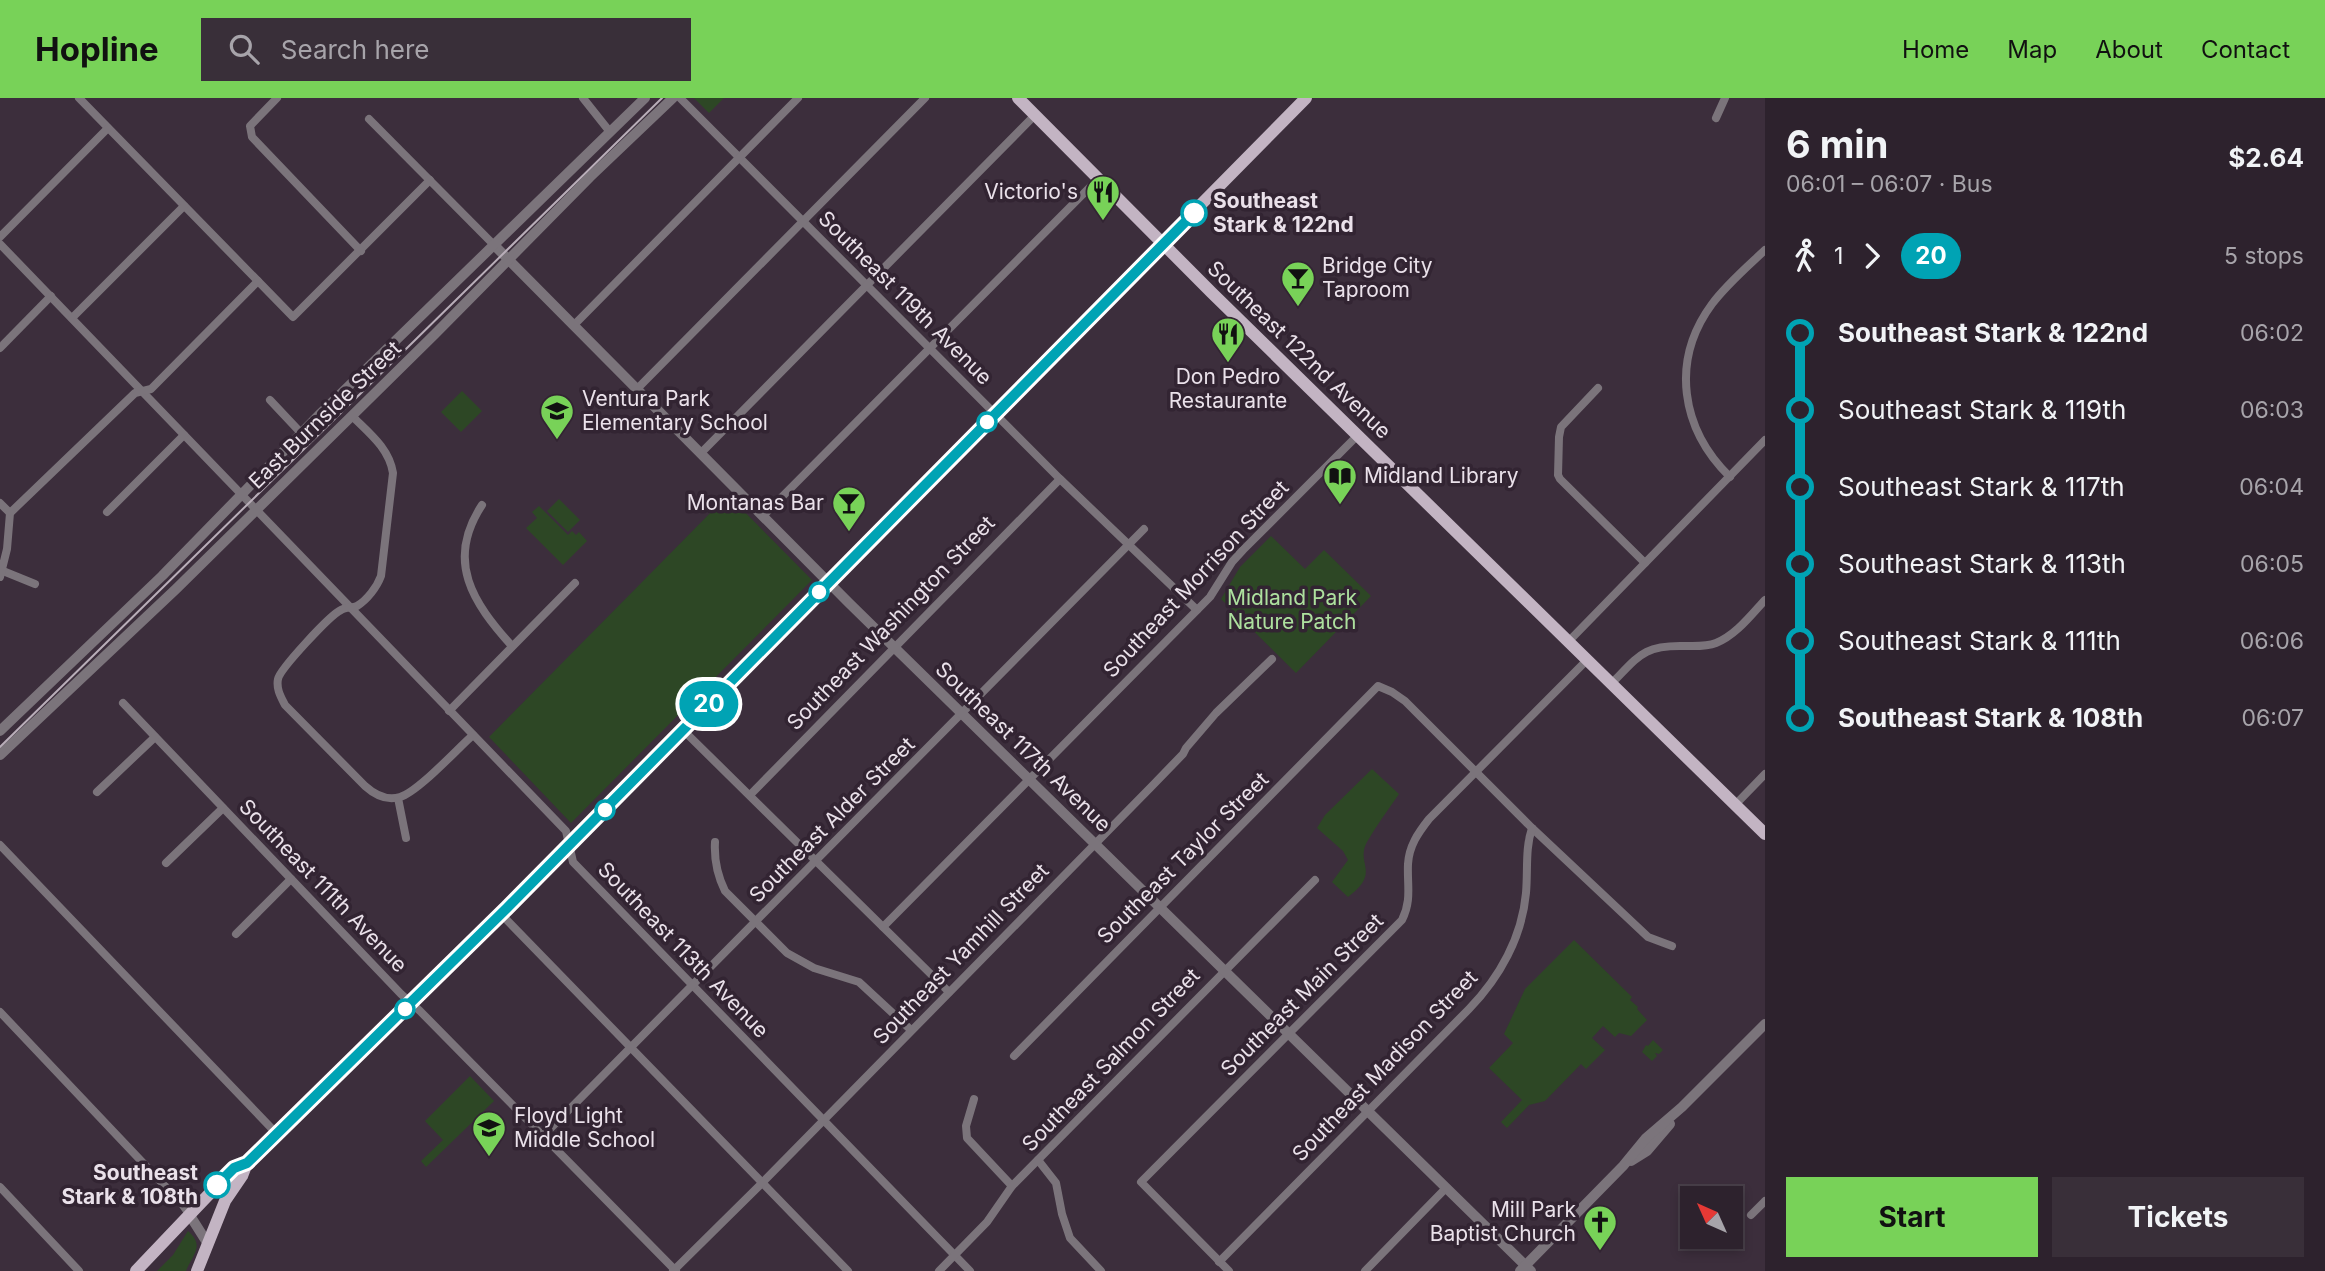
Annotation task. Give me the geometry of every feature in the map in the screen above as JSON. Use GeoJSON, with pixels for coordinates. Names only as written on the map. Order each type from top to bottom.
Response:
{"type":"FeatureCollection","features":[{"type":"Feature","properties":{"kind":"main road","name":"Southeast 122nd Avenue"},"geometry":{"type":"LineString","coordinates":[[1018,98],[1163,244],[1765,834]]}},
{"type":"Feature","properties":{"kind":"main road"},"geometry":{"type":"LineString","coordinates":[[136,1271],[234,1168],[247,1163],[569,846],[1306,98]]}},
{"type":"Feature","properties":{"kind":"main road"},"geometry":{"type":"LineString","coordinates":[[197,1271],[225,1201],[242,1176],[247,1163]]}},
{"type":"Feature","properties":{"kind":"street"},"geometry":{"type":"LineString","coordinates":[[79,98],[293,317],[430,180]]}},
{"type":"Feature","properties":{"kind":"street"},"geometry":{"type":"LineString","coordinates":[[277,98],[253,122],[250,129],[255,141],[361,251]]}},
{"type":"Feature","properties":{"kind":"street"},"geometry":{"type":"LineString","coordinates":[[583,98],[610,132]]}},
{"type":"Feature","properties":{"kind":"street","name":"East Burnside Street"},"geometry":{"type":"LineString","coordinates":[[0,732],[162,576],[240,494],[645,98]]}},
{"type":"Feature","properties":{"kind":"street","name":"East Burnside Street"},"geometry":{"type":"LineString","coordinates":[[0,755],[176,589],[590,177],[673,98]]}},
{"type":"Feature","properties":{"kind":"street","name":"Southeast 119th Avenue"},"geometry":{"type":"LineString","coordinates":[[680,98],[1060,479],[1197,610]]}},
{"type":"Feature","properties":{"kind":"street"},"geometry":{"type":"LineString","coordinates":[[574,325],[798,98]]}},
{"type":"Feature","properties":{"kind":"street"},"geometry":{"type":"LineString","coordinates":[[637,389],[925,98]]}},
{"type":"Feature","properties":{"kind":"street"},"geometry":{"type":"LineString","coordinates":[[1716,118],[1725,98]]}},
{"type":"Feature","properties":{"kind":"street"},"geometry":{"type":"LineString","coordinates":[[701,453],[1035,115]]}},
{"type":"Feature","properties":{"kind":"street"},"geometry":{"type":"LineString","coordinates":[[369,119],[494,245]]}},
{"type":"Feature","properties":{"kind":"street"},"geometry":{"type":"LineString","coordinates":[[0,237],[108,128]]}},
{"type":"Feature","properties":{"kind":"street"},"geometry":{"type":"LineString","coordinates":[[763,516],[1098,179]]}},
{"type":"Feature","properties":{"kind":"street"},"geometry":{"type":"LineString","coordinates":[[72,318],[184,206]]}},
{"type":"Feature","properties":{"kind":"street","name":"Southeast 113th Avenue"},"geometry":{"type":"LineString","coordinates":[[0,244],[566,831],[573,862],[970,1271]]}},
{"type":"Feature","properties":{"kind":"street","name":"Southeast 117th Avenue"},"geometry":{"type":"LineString","coordinates":[[494,245],[828,583],[1446,1188],[1525,1269]]}},
{"type":"Feature","properties":{"kind":"street"},"geometry":{"type":"LineString","coordinates":[[1730,477],[1710,455],[1693,423],[1686,388],[1687,362],[1694,337],[1710,306],[1765,250]]}},
{"type":"Feature","properties":{"kind":"street"},"geometry":{"type":"LineString","coordinates":[[35,584],[1,574],[7,549],[10,513],[135,393],[151,389],[258,281]]}},
{"type":"Feature","properties":{"kind":"street"},"geometry":{"type":"LineString","coordinates":[[0,348],[51,296]]}},
{"type":"Feature","properties":{"kind":"street"},"geometry":{"type":"LineString","coordinates":[[1598,388],[1565,422],[1560,431],[1560,479],[1645,563]]}},
{"type":"Feature","properties":{"kind":"street"},"geometry":{"type":"LineString","coordinates":[[270,400],[302,433]]}},
{"type":"Feature","properties":{"kind":"street"},"geometry":{"type":"LineString","coordinates":[[352,416],[383,447],[389,456],[393,473],[381,576],[369,595],[357,606],[341,610],[286,664],[278,677],[279,694],[285,705],[365,786],[375,794],[390,798],[398,798],[415,789],[472,734]]}},
{"type":"Feature","properties":{"kind":"street"},"geometry":{"type":"LineString","coordinates":[[107,512],[184,435]]}},
{"type":"Feature","properties":{"kind":"street","name":"Southeast Morrison Street"},"geometry":{"type":"LineString","coordinates":[[883,927],[1197,610],[1216,590],[1232,562],[1243,550],[1358,435]]}},
{"type":"Feature","properties":{"kind":"street"},"geometry":{"type":"LineString","coordinates":[[1568,642],[1765,440]]}},
{"type":"Feature","properties":{"kind":"street","name":"Southeast Washington Street"},"geometry":{"type":"LineString","coordinates":[[750,795],[1060,479]]}},
{"type":"Feature","properties":{"kind":"street"},"geometry":{"type":"LineString","coordinates":[[0,503],[10,513]]}},
{"type":"Feature","properties":{"kind":"street"},"geometry":{"type":"LineString","coordinates":[[482,505],[471,524],[466,544],[468,584],[481,611],[512,646]]}},
{"type":"Feature","properties":{"kind":"street","name":"Southeast Alder Street"},"geometry":{"type":"LineString","coordinates":[[543,1136],[1144,529]]}},
{"type":"Feature","properties":{"kind":"street"},"geometry":{"type":"LineString","coordinates":[[449,710],[575,583]]}},
{"type":"Feature","properties":{"kind":"street"},"geometry":{"type":"LineString","coordinates":[[1611,684],[1636,658],[1653,648],[1708,646],[1724,639],[1743,624],[1765,600]]}},
{"type":"Feature","properties":{"kind":"street","name":"Southeast Yamhill Street"},"geometry":{"type":"LineString","coordinates":[[674,1270],[1183,754],[1216,713],[1272,659]]}},
{"type":"Feature","properties":{"kind":"street","name":"Southeast Main Street"},"geometry":{"type":"LineString","coordinates":[[1219,1262],[1141,1182],[1402,920],[1409,902],[1410,849],[1418,833],[1429,818],[1587,660]]}},
{"type":"Feature","properties":{"kind":"street","name":"Southeast Taylor Street"},"geometry":{"type":"LineString","coordinates":[[1014,1056],[1378,686],[1405,701],[1476,772]]}},
{"type":"Feature","properties":{"kind":"street","name":"Southeast 111th Avenue"},"geometry":{"type":"LineString","coordinates":[[123,703],[411,1003],[674,1270]]}},
{"type":"Feature","properties":{"kind":"street"},"geometry":{"type":"LineString","coordinates":[[683,730],[949,992]]}},
{"type":"Feature","properties":{"kind":"street"},"geometry":{"type":"LineString","coordinates":[[97,792],[155,737]]}},
{"type":"Feature","properties":{"kind":"street"},"geometry":{"type":"LineString","coordinates":[[1476,772],[1648,937],[1672,946]]}},
{"type":"Feature","properties":{"kind":"street"},"geometry":{"type":"LineString","coordinates":[[1735,805],[1765,774]]}},
{"type":"Feature","properties":{"kind":"street"},"geometry":{"type":"LineString","coordinates":[[398,798],[406,838]]}},
{"type":"Feature","properties":{"kind":"street"},"geometry":{"type":"LineString","coordinates":[[166,863],[223,808]]}},
{"type":"Feature","properties":{"kind":"street","name":"Southeast Madison Street"},"geometry":{"type":"LineString","coordinates":[[1219,1262],[1475,1003],[1496,977],[1512,946],[1525,908],[1527,843],[1532,828]]}},
{"type":"Feature","properties":{"kind":"street"},"geometry":{"type":"LineString","coordinates":[[715,842],[719,879],[733,900],[755,922],[800,962],[859,982],[911,1030]]}},
{"type":"Feature","properties":{"kind":"street"},"geometry":{"type":"LineString","coordinates":[[0,845],[277,1134]]}},
{"type":"Feature","properties":{"kind":"street"},"geometry":{"type":"LineString","coordinates":[[236,934],[291,879]]}},
{"type":"Feature","properties":{"kind":"street","name":"Southeast Salmon Street"},"geometry":{"type":"LineString","coordinates":[[939,1271],[987,1222],[1012,1186],[1315,880]]}},
{"type":"Feature","properties":{"kind":"street"},"geometry":{"type":"LineString","coordinates":[[501,914],[848,1271]]}},
{"type":"Feature","properties":{"kind":"street"},"geometry":{"type":"LineString","coordinates":[[0,1012],[182,1204],[208,1244]]}},
{"type":"Feature","properties":{"kind":"street"},"geometry":{"type":"LineString","coordinates":[[1525,1269],[1623,1166],[1647,1151],[1682,1107],[1765,1024]]}},
{"type":"Feature","properties":{"kind":"street"},"geometry":{"type":"LineString","coordinates":[[974,1099],[968,1115],[967,1139],[1012,1186]]}},
{"type":"Feature","properties":{"kind":"street"},"geometry":{"type":"LineString","coordinates":[[1038,1160],[1056,1183],[1065,1226],[1079,1249],[1101,1271]]}},
{"type":"Feature","properties":{"kind":"street"},"geometry":{"type":"LineString","coordinates":[[0,1187],[79,1271]]}},
{"type":"Feature","properties":{"kind":"street"},"geometry":{"type":"LineString","coordinates":[[1365,1271],[1446,1188]]}},
{"type":"Feature","properties":{"kind":"street"},"geometry":{"type":"LineString","coordinates":[[1751,1215],[1765,1201]]}},
{"type":"Feature","properties":{"kind":"street"},"geometry":{"type":"LineString","coordinates":[[1219,1262],[1229,1271]]}},
{"type":"Feature","properties":{"kind":"green space"},"geometry":{"type":"Polygon","coordinates":[[[694,98],[724,98],[709,113],[694,98]]]}},
{"type":"Feature","properties":{"kind":"green space"},"geometry":{"type":"Polygon","coordinates":[[[462,391],[482,411],[461,432],[441,412],[462,391]]]}},
{"type":"Feature","properties":{"kind":"green space"},"geometry":{"type":"Polygon","coordinates":[[[728,495],[812,580],[571,823],[489,737],[728,495]]]}},
{"type":"Feature","properties":{"kind":"green space"},"geometry":{"type":"Polygon","coordinates":[[[559,499],[580,520],[568,532],[547,511],[559,499]]]}},
{"type":"Feature","properties":{"kind":"green space"},"geometry":{"type":"Polygon","coordinates":[[[539,506],[568,535],[572,531],[576,535],[579,532],[587,541],[563,565],[526,528],[537,518],[532,512],[539,506]]]}},
{"type":"Feature","properties":{"kind":"green space","name":"Midland Park Nature Patch"},"geometry":{"type":"Polygon","coordinates":[[[1271,536],[1305,569],[1324,550],[1371,596],[1296,673],[1221,599],[1240,567],[1271,536]]]}},
{"type":"Feature","properties":{"kind":"green space"},"geometry":{"type":"Polygon","coordinates":[[[1372,769],[1399,794],[1367,842],[1364,850],[1364,881],[1348,897],[1332,882],[1348,860],[1343,851],[1317,828],[1325,815],[1372,769]]]}},
{"type":"Feature","properties":{"kind":"green space"},"geometry":{"type":"Polygon","coordinates":[[[1574,940],[1632,997],[1630,1000],[1647,1020],[1631,1036],[1619,1033],[1615,1037],[1603,1026],[1592,1038],[1605,1050],[1586,1069],[1581,1064],[1545,1101],[1529,1105],[1507,1128],[1501,1122],[1522,1100],[1489,1068],[1513,1043],[1504,1034],[1525,989],[1574,940]]]}},
{"type":"Feature","properties":{"kind":"green space"},"geometry":{"type":"Polygon","coordinates":[[[1653,1040],[1663,1050],[1659,1054],[1655,1053],[1657,1056],[1652,1061],[1642,1052],[1653,1040]]]}},
{"type":"Feature","properties":{"kind":"green space"},"geometry":{"type":"Polygon","coordinates":[[[470,1076],[494,1101],[426,1167],[421,1161],[443,1140],[425,1121],[470,1076]]]}},
{"type":"Feature","properties":{"kind":"green space"},"geometry":{"type":"Polygon","coordinates":[[[188,1231],[197,1246],[186,1271],[157,1271],[173,1255],[188,1231]]]}},
{"type":"Feature","properties":{"kind":"tram line"},"geometry":{"type":"LineString","coordinates":[[0,747],[662,98]]}},
{"type":"Feature","properties":{"kind":"bus line","name":"20"},"geometry":{"type":"LineString","coordinates":[[217,1185],[234,1168],[247,1163],[501,914],[1194,213]]}},
{"type":"Feature","properties":{"kind":"place","name":"Southeast Stark & 122nd"},"geometry":{"type":"Point","coordinates":[1194,213]}},
{"type":"Feature","properties":{"kind":"place","name":"Victorio's"},"geometry":{"type":"Point","coordinates":[1103,222]}},
{"type":"Feature","properties":{"kind":"place","name":"Bridge City Taproom"},"geometry":{"type":"Point","coordinates":[1298,308]}},
{"type":"Feature","properties":{"kind":"place","name":"Don Pedro Restaurante"},"geometry":{"type":"Point","coordinates":[1228,364]}},
{"type":"Feature","properties":{"kind":"place","name":"Ventura Park Elementary School"},"geometry":{"type":"Point","coordinates":[557,441]}},
{"type":"Feature","properties":{"kind":"place","name":"Midland Library"},"geometry":{"type":"Point","coordinates":[1340,506]}},
{"type":"Feature","properties":{"kind":"place","name":"Montanas Bar"},"geometry":{"type":"Point","coordinates":[849,533]}},
{"type":"Feature","properties":{"kind":"place","name":"Floyd Light Middle School"},"geometry":{"type":"Point","coordinates":[489,1158]}},
{"type":"Feature","properties":{"kind":"place","name":"Southeast Stark & 108th"},"geometry":{"type":"Point","coordinates":[217,1185]}},
{"type":"Feature","properties":{"kind":"place","name":"Mill Park Baptist Church"},"geometry":{"type":"Point","coordinates":[1600,1252]}}]}
